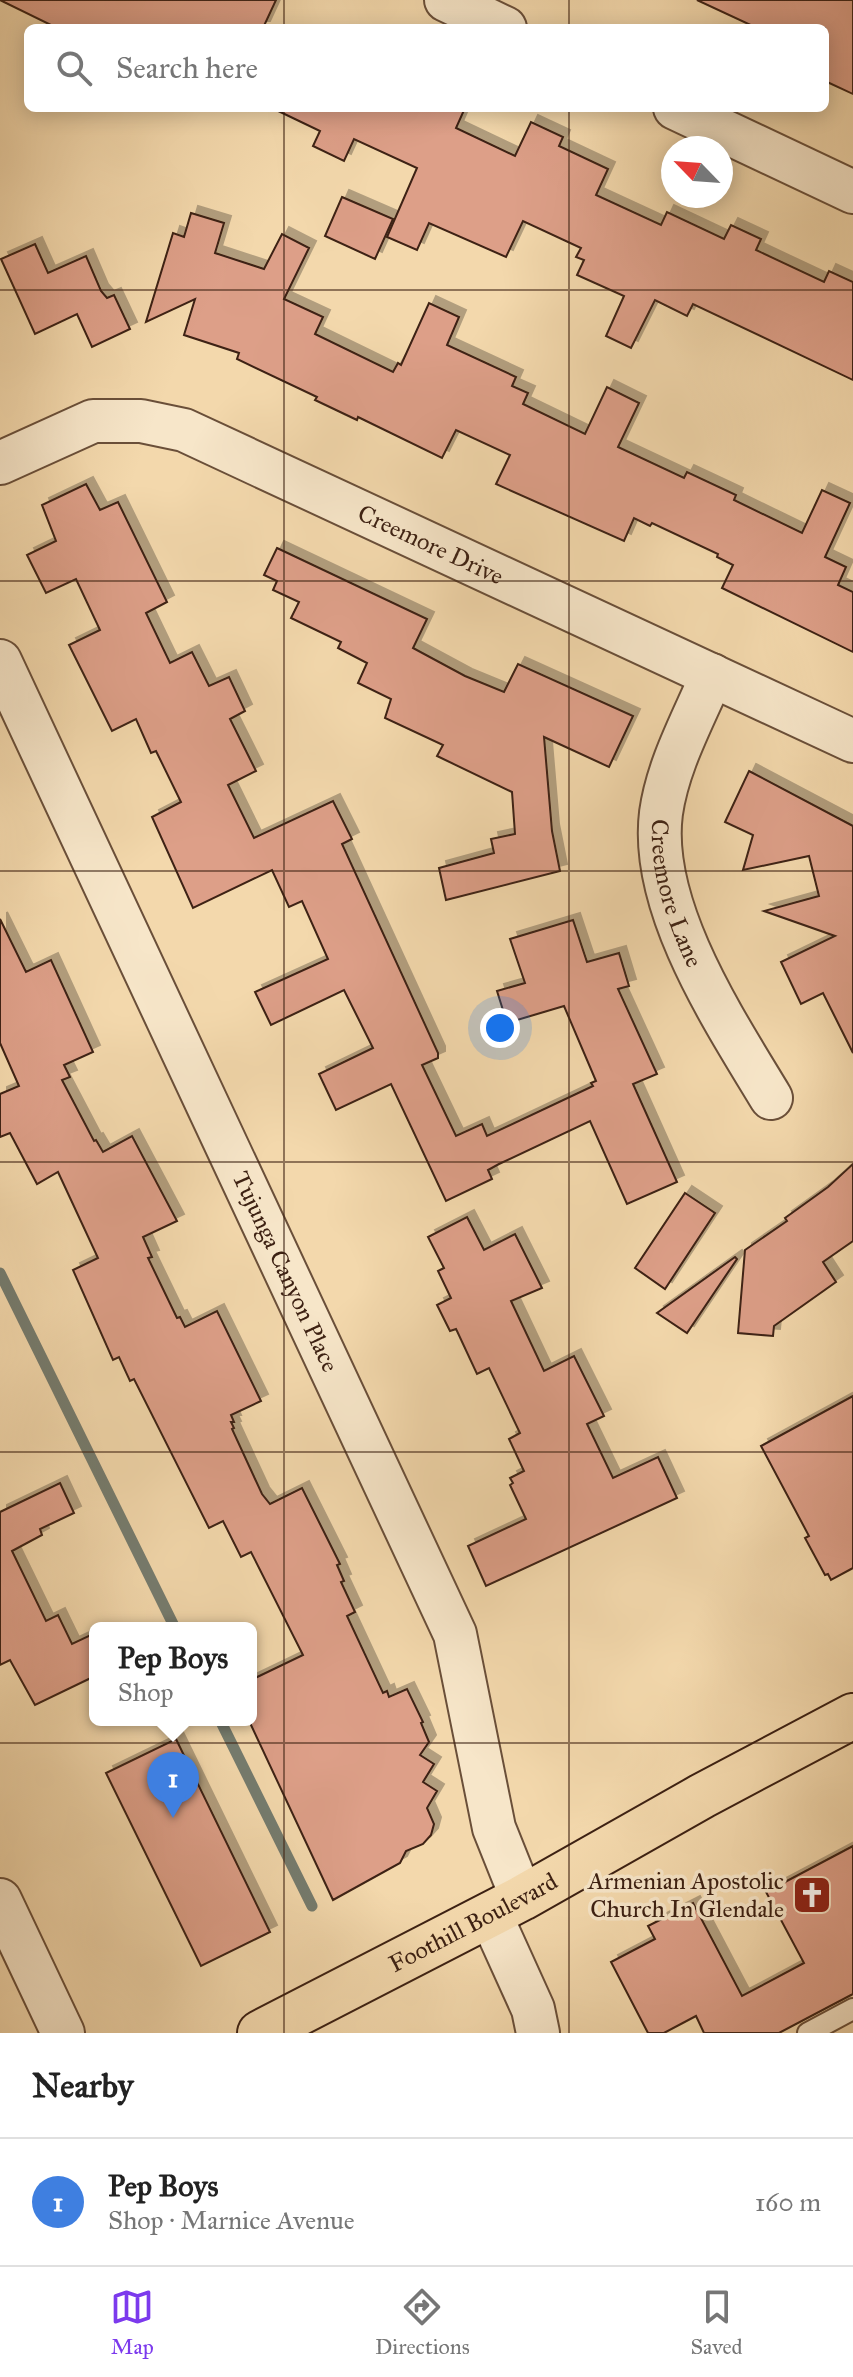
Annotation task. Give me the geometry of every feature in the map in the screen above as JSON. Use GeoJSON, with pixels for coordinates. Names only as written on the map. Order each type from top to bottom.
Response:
{"type":"FeatureCollection","features":[{"type":"Feature","properties":{"kind":"main road","name":"Foothill Boulevard"},"geometry":{"type":"LineString","coordinates":[[260,2033],[506,1906],[853,1716]]}},
{"type":"Feature","properties":{"kind":"street"},"geometry":{"type":"LineString","coordinates":[[446,0],[497,24]]}},
{"type":"Feature","properties":{"kind":"street"},"geometry":{"type":"LineString","coordinates":[[683,112],[853,192]]}},
{"type":"Feature","properties":{"kind":"street","name":"Creemore Drive"},"geometry":{"type":"LineString","coordinates":[[0,463],[93,421],[141,421],[184,430],[853,741]]}},
{"type":"Feature","properties":{"kind":"street","name":"Tujunga Canyon Place"},"geometry":{"type":"LineString","coordinates":[[0,661],[455,1634],[494,1828],[506,1906],[538,2033]]}},
{"type":"Feature","properties":{"kind":"street","name":"Creemore Lane"},"geometry":{"type":"LineString","coordinates":[[712,675],[672,767],[661,813],[660,858],[686,946],[720,1014],[771,1098]]}},
{"type":"Feature","properties":{"kind":"street"},"geometry":{"type":"LineString","coordinates":[[0,1900],[63,2033]]}},
{"type":"Feature","properties":{"kind":"lane"},"geometry":{"type":"LineString","coordinates":[[808,2033],[853,2009]]}},
{"type":"Feature","properties":{"kind":"building"},"geometry":{"type":"Polygon","coordinates":[[[0,0],[276,0],[265,24],[49,24],[0,0]]]}},
{"type":"Feature","properties":{"kind":"building"},"geometry":{"type":"Polygon","coordinates":[[[697,0],[853,0],[853,94],[829,83],[829,24],[748,24],[697,0]]]}},
{"type":"Feature","properties":{"kind":"building"},"geometry":{"type":"Polygon","coordinates":[[[280,112],[463,112],[456,128],[515,156],[531,122],[563,137],[559,146],[608,169],[596,195],[661,225],[667,212],[724,239],[731,225],[761,239],[756,250],[824,282],[829,271],[853,282],[853,380],[693,304],[687,316],[655,300],[631,348],[606,336],[624,296],[577,275],[584,260],[576,257],[581,248],[523,221],[506,257],[429,223],[417,250],[387,237],[417,168],[354,139],[344,161],[313,146],[320,131],[280,112]]]}},
{"type":"Feature","properties":{"kind":"building"},"geometry":{"type":"Polygon","coordinates":[[[342,197],[393,219],[375,259],[325,236],[342,197]]]}},
{"type":"Feature","properties":{"kind":"building"},"geometry":{"type":"Polygon","coordinates":[[[191,213],[224,223],[215,253],[264,269],[282,234],[309,248],[284,299],[323,317],[315,334],[393,372],[398,363],[401,365],[429,303],[459,317],[447,345],[516,377],[512,386],[528,393],[523,404],[585,434],[607,387],[639,403],[618,447],[684,478],[687,472],[736,495],[734,500],[802,533],[822,490],[850,503],[825,557],[846,567],[838,585],[853,592],[853,652],[722,588],[733,565],[717,557],[718,554],[652,523],[650,526],[634,518],[624,541],[496,484],[510,455],[456,430],[442,458],[315,400],[317,397],[237,359],[239,353],[184,335],[195,299],[146,322],[173,233],[184,237],[191,213]]]}},
{"type":"Feature","properties":{"kind":"building"},"geometry":{"type":"Polygon","coordinates":[[[35,244],[48,273],[86,256],[101,291],[107,298],[114,295],[130,329],[92,347],[77,314],[35,334],[1,259],[35,244]]]}},
{"type":"Feature","properties":{"kind":"building"},"geometry":{"type":"Polygon","coordinates":[[[86,484],[100,510],[118,502],[167,602],[146,613],[170,663],[192,652],[209,686],[229,677],[245,711],[230,719],[256,771],[228,785],[254,838],[333,801],[352,839],[342,844],[438,1053],[438,1058],[422,1065],[456,1136],[482,1124],[487,1136],[593,1086],[591,1083],[596,1081],[564,1006],[507,1023],[497,991],[525,983],[510,939],[573,920],[587,962],[619,953],[629,986],[618,989],[657,1074],[633,1084],[677,1182],[627,1204],[590,1121],[488,1170],[492,1179],[446,1201],[391,1084],[336,1110],[319,1074],[373,1048],[344,990],[271,1025],[255,992],[328,959],[302,901],[289,907],[272,870],[193,908],[152,817],[181,802],[156,751],[151,753],[136,719],[112,731],[69,645],[100,630],[76,579],[46,593],[27,555],[56,541],[42,505],[86,484]]]}},
{"type":"Feature","properties":{"kind":"building"},"geometry":{"type":"Polygon","coordinates":[[[277,548],[427,619],[413,648],[465,676],[504,692],[518,664],[633,716],[609,767],[544,737],[552,831],[560,871],[446,900],[439,868],[494,853],[491,839],[515,834],[512,792],[437,756],[443,745],[385,718],[391,699],[358,683],[367,663],[338,648],[341,642],[291,618],[299,602],[273,590],[277,581],[264,575],[277,548]]]}},
{"type":"Feature","properties":{"kind":"building"},"geometry":{"type":"Polygon","coordinates":[[[749,771],[853,826],[853,1053],[823,993],[801,1004],[781,962],[835,936],[764,911],[819,896],[809,856],[743,870],[753,835],[725,822],[749,771]]]}},
{"type":"Feature","properties":{"kind":"building"},"geometry":{"type":"Polygon","coordinates":[[[0,919],[26,972],[51,960],[93,1052],[64,1065],[70,1077],[62,1080],[94,1141],[103,1152],[132,1136],[177,1221],[143,1237],[152,1257],[148,1258],[177,1318],[180,1317],[185,1327],[217,1311],[261,1401],[231,1415],[234,1422],[231,1422],[262,1494],[270,1504],[302,1488],[340,1564],[337,1565],[344,1581],[341,1582],[355,1612],[347,1616],[383,1693],[387,1691],[389,1697],[407,1689],[423,1722],[429,1742],[420,1755],[434,1764],[423,1782],[437,1791],[427,1808],[434,1824],[431,1835],[423,1844],[406,1851],[400,1863],[333,1900],[251,1726],[257,1726],[257,1677],[303,1655],[251,1552],[241,1557],[223,1521],[209,1528],[134,1379],[130,1381],[119,1357],[113,1360],[73,1270],[98,1258],[58,1172],[37,1184],[10,1133],[0,1137],[0,1094],[19,1086],[0,1043],[0,919]]]}},
{"type":"Feature","properties":{"kind":"building"},"geometry":{"type":"Polygon","coordinates":[[[853,1164],[853,1241],[823,1262],[836,1282],[774,1326],[773,1336],[738,1333],[745,1250],[787,1221],[785,1218],[828,1187],[853,1164]]]}},
{"type":"Feature","properties":{"kind":"building"},"geometry":{"type":"Polygon","coordinates":[[[685,1193],[715,1213],[665,1289],[635,1268],[685,1193]]]}},
{"type":"Feature","properties":{"kind":"building"},"geometry":{"type":"Polygon","coordinates":[[[467,1217],[484,1250],[515,1234],[542,1288],[511,1301],[544,1371],[574,1356],[604,1416],[587,1424],[613,1478],[658,1457],[677,1498],[486,1586],[468,1546],[526,1519],[510,1485],[513,1483],[510,1478],[524,1471],[509,1439],[520,1433],[489,1368],[477,1374],[456,1329],[450,1331],[437,1305],[451,1298],[438,1271],[444,1268],[428,1237],[467,1217]]]}},
{"type":"Feature","properties":{"kind":"building"},"geometry":{"type":"Polygon","coordinates":[[[735,1257],[737,1259],[687,1333],[657,1313],[735,1257]]]}},
{"type":"Feature","properties":{"kind":"building"},"geometry":{"type":"Polygon","coordinates":[[[853,1396],[853,1568],[831,1580],[828,1574],[825,1575],[805,1538],[809,1536],[761,1446],[853,1396]]]}},
{"type":"Feature","properties":{"kind":"building"},"geometry":{"type":"Polygon","coordinates":[[[60,1483],[74,1513],[40,1529],[42,1535],[12,1551],[46,1621],[58,1615],[72,1644],[89,1636],[89,1679],[35,1705],[10,1660],[0,1665],[0,1512],[60,1483]]]}},
{"type":"Feature","properties":{"kind":"building"},"geometry":{"type":"Polygon","coordinates":[[[176,1739],[270,1932],[201,1966],[106,1773],[176,1739]]]}},
{"type":"Feature","properties":{"kind":"building"},"geometry":{"type":"Polygon","coordinates":[[[853,1846],[853,1994],[779,2033],[704,2033],[696,2016],[664,2033],[648,2033],[611,1962],[655,1939],[648,1926],[693,1903],[742,1996],[804,1963],[766,1892],[853,1846]]]}},
{"type":"Feature","properties":{"kind":"waterway"},"geometry":{"type":"LineString","coordinates":[[0,1273],[172,1622]]}},
{"type":"Feature","properties":{"kind":"waterway"},"geometry":{"type":"LineString","coordinates":[[223,1726],[312,1906]]}},
{"type":"Feature","properties":{"kind":"place","name":"Pep Boys"},"geometry":{"type":"Point","coordinates":[173,1818]}},
{"type":"Feature","properties":{"kind":"place","name":"Armenian Apostolic Church In Glendale"},"geometry":{"type":"Point","coordinates":[812,1895]}}]}
